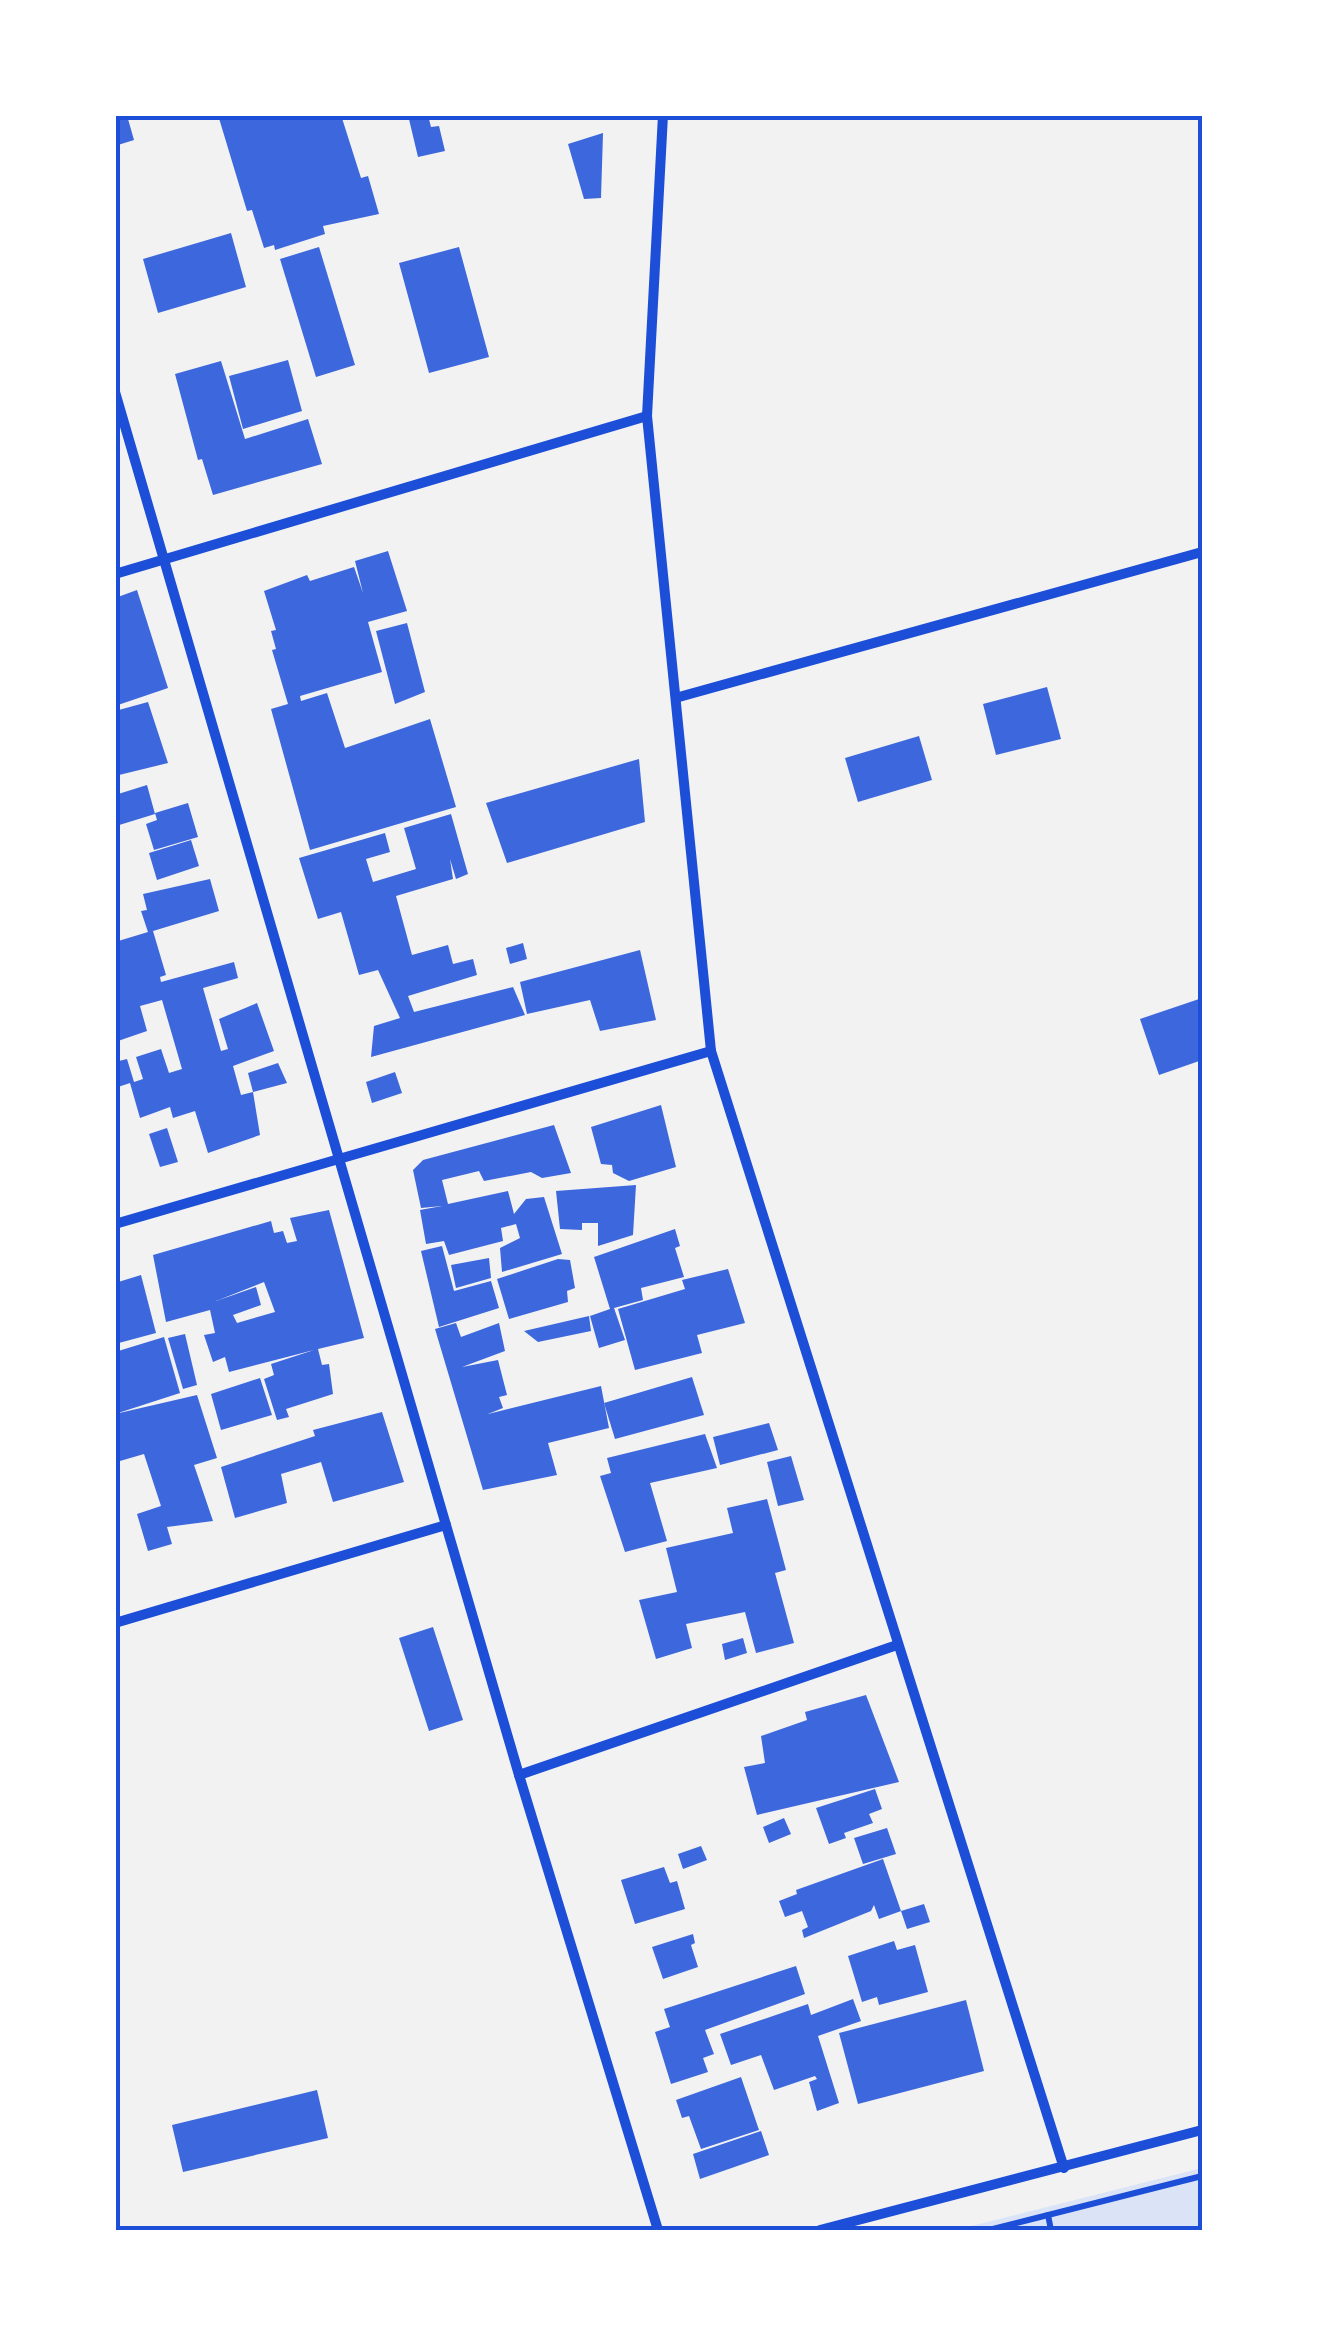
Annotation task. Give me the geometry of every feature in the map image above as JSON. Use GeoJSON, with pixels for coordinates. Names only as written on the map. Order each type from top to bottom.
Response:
{"type":"FeatureCollection","features":[{"type":"Feature","properties":{"kind":"street"},"geometry":{"type":"LineString","coordinates":[[663,115],[647,416],[679,697],[711,1051],[1064,2168]]}},
{"type":"Feature","properties":{"kind":"street"},"geometry":{"type":"LineString","coordinates":[[115,392],[518,1775],[658,2230]]}},
{"type":"Feature","properties":{"kind":"street"},"geometry":{"type":"LineString","coordinates":[[115,574],[647,416]]}},
{"type":"Feature","properties":{"kind":"street"},"geometry":{"type":"LineString","coordinates":[[679,697],[1202,552]]}},
{"type":"Feature","properties":{"kind":"street"},"geometry":{"type":"LineString","coordinates":[[115,1224],[711,1051]]}},
{"type":"Feature","properties":{"kind":"street"},"geometry":{"type":"LineString","coordinates":[[115,1622],[446,1525]]}},
{"type":"Feature","properties":{"kind":"street"},"geometry":{"type":"LineString","coordinates":[[518,1775],[898,1645]]}},
{"type":"Feature","properties":{"kind":"street"},"geometry":{"type":"LineString","coordinates":[[820,2230],[1202,2130]]}},
{"type":"Feature","properties":{"kind":"path"},"geometry":{"type":"LineString","coordinates":[[989,2230],[1202,2176]]}},
{"type":"Feature","properties":{"kind":"path"},"geometry":{"type":"LineString","coordinates":[[1048,2215],[1051,2230]]}},
{"type":"Feature","properties":{"kind":"shaded area"},"geometry":{"type":"Polygon","coordinates":[[[1202,2168],[1202,2230],[955,2230],[1202,2168]]]}},
{"type":"Feature","properties":{"kind":"building"},"geometry":{"type":"Polygon","coordinates":[[[115,115],[138,115],[128,119],[134,140],[118,145],[115,115]]]}},
{"type":"Feature","properties":{"kind":"building"},"geometry":{"type":"Polygon","coordinates":[[[218,115],[341,115],[361,178],[368,176],[379,214],[323,226],[325,234],[275,250],[274,245],[264,248],[252,210],[247,211],[218,115]]]}},
{"type":"Feature","properties":{"kind":"building"},"geometry":{"type":"Polygon","coordinates":[[[408,115],[428,115],[431,127],[439,126],[445,151],[418,157],[408,115]]]}},
{"type":"Feature","properties":{"kind":"building"},"geometry":{"type":"Polygon","coordinates":[[[603,133],[601,198],[584,199],[568,144],[603,133]]]}},
{"type":"Feature","properties":{"kind":"building"},"geometry":{"type":"Polygon","coordinates":[[[231,233],[246,287],[158,313],[143,259],[231,233]]]}},
{"type":"Feature","properties":{"kind":"building"},"geometry":{"type":"Polygon","coordinates":[[[319,247],[355,365],[316,377],[280,259],[319,247]]]}},
{"type":"Feature","properties":{"kind":"building"},"geometry":{"type":"Polygon","coordinates":[[[459,247],[489,357],[429,373],[399,263],[459,247]]]}},
{"type":"Feature","properties":{"kind":"building"},"geometry":{"type":"Polygon","coordinates":[[[288,360],[302,411],[243,429],[229,376],[288,360]]]}},
{"type":"Feature","properties":{"kind":"building"},"geometry":{"type":"Polygon","coordinates":[[[221,361],[245,439],[308,419],[322,464],[213,495],[202,459],[198,460],[175,374],[221,361]]]}},
{"type":"Feature","properties":{"kind":"building"},"geometry":{"type":"Polygon","coordinates":[[[388,551],[407,611],[368,622],[382,672],[300,696],[301,701],[327,693],[345,748],[430,719],[456,807],[310,850],[271,709],[288,704],[272,650],[276,649],[271,631],[276,630],[264,591],[307,575],[310,581],[354,567],[363,593],[355,561],[388,551]]]}},
{"type":"Feature","properties":{"kind":"building"},"geometry":{"type":"Polygon","coordinates":[[[137,590],[168,688],[115,706],[115,598],[137,590]]]}},
{"type":"Feature","properties":{"kind":"building"},"geometry":{"type":"Polygon","coordinates":[[[407,623],[425,692],[395,704],[376,631],[407,623]]]}},
{"type":"Feature","properties":{"kind":"building"},"geometry":{"type":"Polygon","coordinates":[[[1047,687],[1061,739],[996,755],[983,704],[1047,687]]]}},
{"type":"Feature","properties":{"kind":"building"},"geometry":{"type":"Polygon","coordinates":[[[148,702],[168,763],[115,776],[115,711],[148,702]]]}},
{"type":"Feature","properties":{"kind":"building"},"geometry":{"type":"Polygon","coordinates":[[[919,736],[932,780],[858,802],[845,758],[919,736]]]}},
{"type":"Feature","properties":{"kind":"building"},"geometry":{"type":"Polygon","coordinates":[[[639,759],[645,822],[507,863],[486,803],[639,759]]]}},
{"type":"Feature","properties":{"kind":"building"},"geometry":{"type":"Polygon","coordinates":[[[147,785],[155,814],[116,826],[115,795],[147,785]]]}},
{"type":"Feature","properties":{"kind":"building"},"geometry":{"type":"Polygon","coordinates":[[[188,803],[198,837],[154,850],[146,824],[157,820],[155,813],[188,803]]]}},
{"type":"Feature","properties":{"kind":"building"},"geometry":{"type":"Polygon","coordinates":[[[451,814],[468,874],[456,879],[450,859],[453,879],[396,896],[412,955],[448,945],[453,964],[473,959],[477,975],[408,996],[414,1012],[513,987],[525,1015],[371,1057],[374,1026],[400,1018],[378,970],[359,975],[341,912],[318,919],[299,858],[385,833],[390,852],[366,859],[373,882],[416,869],[404,828],[451,814]]]}},
{"type":"Feature","properties":{"kind":"building"},"geometry":{"type":"Polygon","coordinates":[[[191,840],[199,866],[157,880],[149,853],[191,840]]]}},
{"type":"Feature","properties":{"kind":"building"},"geometry":{"type":"Polygon","coordinates":[[[210,879],[219,911],[153,931],[166,975],[160,977],[161,982],[234,962],[238,978],[203,988],[221,1051],[228,1049],[219,1019],[257,1003],[274,1051],[233,1066],[241,1095],[253,1092],[260,1135],[208,1153],[195,1111],[173,1118],[170,1107],[140,1118],[130,1083],[115,1088],[115,1062],[127,1059],[134,1082],[143,1079],[136,1057],[161,1049],[169,1073],[182,1069],[162,1000],[140,1006],[147,1031],[115,1042],[115,942],[148,932],[141,911],[147,910],[143,894],[210,879]]]}},
{"type":"Feature","properties":{"kind":"building"},"geometry":{"type":"Polygon","coordinates":[[[523,943],[527,959],[510,964],[506,948],[523,943]]]}},
{"type":"Feature","properties":{"kind":"building"},"geometry":{"type":"Polygon","coordinates":[[[640,950],[656,1020],[600,1031],[590,1000],[527,1014],[520,982],[640,950]]]}},
{"type":"Feature","properties":{"kind":"building"},"geometry":{"type":"Polygon","coordinates":[[[1202,998],[1202,1060],[1159,1075],[1140,1019],[1202,998]]]}},
{"type":"Feature","properties":{"kind":"building"},"geometry":{"type":"Polygon","coordinates":[[[278,1063],[287,1083],[253,1092],[248,1073],[278,1063]]]}},
{"type":"Feature","properties":{"kind":"building"},"geometry":{"type":"Polygon","coordinates":[[[395,1072],[402,1093],[372,1103],[366,1082],[395,1072]]]}},
{"type":"Feature","properties":{"kind":"building"},"geometry":{"type":"Polygon","coordinates":[[[661,1105],[676,1167],[629,1181],[613,1173],[612,1165],[601,1164],[591,1127],[661,1105]]]}},
{"type":"Feature","properties":{"kind":"building"},"geometry":{"type":"Polygon","coordinates":[[[554,1125],[571,1173],[542,1178],[531,1172],[484,1181],[479,1171],[442,1180],[448,1204],[508,1191],[514,1214],[526,1199],[544,1197],[562,1254],[502,1272],[500,1248],[520,1238],[516,1224],[501,1228],[503,1241],[449,1255],[444,1241],[426,1244],[420,1210],[442,1206],[421,1208],[413,1170],[423,1160],[554,1125]]]}},
{"type":"Feature","properties":{"kind":"building"},"geometry":{"type":"Polygon","coordinates":[[[167,1128],[178,1162],[160,1167],[149,1134],[167,1128]]]}},
{"type":"Feature","properties":{"kind":"building"},"geometry":{"type":"Polygon","coordinates":[[[636,1185],[633,1235],[598,1246],[598,1223],[582,1223],[582,1230],[560,1229],[556,1191],[636,1185]]]}},
{"type":"Feature","properties":{"kind":"building"},"geometry":{"type":"Polygon","coordinates":[[[329,1210],[364,1338],[318,1349],[322,1365],[329,1364],[333,1394],[286,1409],[289,1417],[277,1420],[264,1379],[274,1375],[271,1364],[314,1350],[229,1372],[225,1357],[213,1362],[204,1335],[215,1333],[210,1310],[166,1322],[153,1255],[271,1221],[274,1233],[283,1231],[287,1243],[297,1241],[290,1218],[329,1210]],[[264,1282],[216,1301],[256,1287],[261,1305],[233,1315],[237,1323],[275,1312],[264,1282]]]}},
{"type":"Feature","properties":{"kind":"building"},"geometry":{"type":"Polygon","coordinates":[[[675,1229],[680,1246],[675,1248],[684,1277],[641,1288],[643,1300],[614,1308],[625,1340],[599,1348],[590,1316],[610,1309],[594,1257],[675,1229]]]}},
{"type":"Feature","properties":{"kind":"building"},"geometry":{"type":"Polygon","coordinates":[[[442,1246],[454,1291],[491,1281],[499,1308],[439,1327],[421,1251],[442,1246]]]}},
{"type":"Feature","properties":{"kind":"building"},"geometry":{"type":"Polygon","coordinates":[[[489,1258],[491,1278],[456,1288],[451,1265],[489,1258]]]}},
{"type":"Feature","properties":{"kind":"building"},"geometry":{"type":"Polygon","coordinates":[[[558,1259],[570,1260],[575,1288],[567,1291],[568,1302],[509,1319],[497,1279],[558,1259]]]}},
{"type":"Feature","properties":{"kind":"building"},"geometry":{"type":"Polygon","coordinates":[[[728,1269],[745,1323],[697,1335],[702,1353],[635,1370],[618,1309],[685,1289],[682,1280],[728,1269]]]}},
{"type":"Feature","properties":{"kind":"building"},"geometry":{"type":"Polygon","coordinates":[[[141,1275],[156,1333],[115,1344],[115,1283],[141,1275]]]}},
{"type":"Feature","properties":{"kind":"building"},"geometry":{"type":"Polygon","coordinates":[[[589,1316],[591,1331],[538,1342],[524,1331],[589,1316]]]}},
{"type":"Feature","properties":{"kind":"building"},"geometry":{"type":"Polygon","coordinates":[[[456,1323],[461,1337],[499,1323],[505,1351],[462,1367],[498,1360],[507,1395],[499,1397],[503,1408],[488,1414],[601,1386],[609,1428],[548,1443],[557,1475],[483,1490],[435,1329],[456,1323]]]}},
{"type":"Feature","properties":{"kind":"building"},"geometry":{"type":"Polygon","coordinates":[[[185,1334],[197,1385],[183,1389],[168,1338],[185,1334]]]}},
{"type":"Feature","properties":{"kind":"building"},"geometry":{"type":"Polygon","coordinates":[[[164,1337],[180,1393],[115,1414],[115,1352],[164,1337]]]}},
{"type":"Feature","properties":{"kind":"building"},"geometry":{"type":"Polygon","coordinates":[[[692,1377],[704,1415],[615,1439],[604,1403],[692,1377]]]}},
{"type":"Feature","properties":{"kind":"building"},"geometry":{"type":"Polygon","coordinates":[[[260,1378],[272,1415],[221,1430],[211,1394],[260,1378]]]}},
{"type":"Feature","properties":{"kind":"building"},"geometry":{"type":"Polygon","coordinates":[[[197,1395],[217,1458],[194,1465],[213,1521],[167,1527],[172,1544],[148,1551],[137,1514],[161,1506],[144,1454],[120,1461],[115,1414],[197,1395]]]}},
{"type":"Feature","properties":{"kind":"building"},"geometry":{"type":"Polygon","coordinates":[[[382,1412],[404,1482],[333,1502],[321,1462],[281,1474],[287,1503],[235,1518],[221,1467],[315,1436],[313,1430],[382,1412]]]}},
{"type":"Feature","properties":{"kind":"building"},"geometry":{"type":"Polygon","coordinates":[[[769,1423],[778,1450],[720,1465],[713,1437],[769,1423]]]}},
{"type":"Feature","properties":{"kind":"building"},"geometry":{"type":"Polygon","coordinates":[[[705,1434],[717,1468],[650,1483],[667,1541],[625,1552],[600,1476],[611,1473],[607,1458],[705,1434]]]}},
{"type":"Feature","properties":{"kind":"building"},"geometry":{"type":"Polygon","coordinates":[[[791,1456],[804,1500],[778,1506],[767,1462],[791,1456]]]}},
{"type":"Feature","properties":{"kind":"building"},"geometry":{"type":"Polygon","coordinates":[[[767,1499],[786,1570],[775,1573],[794,1643],[756,1653],[745,1612],[686,1624],[692,1648],[656,1659],[639,1600],[677,1592],[666,1548],[733,1533],[727,1508],[767,1499]]]}},
{"type":"Feature","properties":{"kind":"building"},"geometry":{"type":"Polygon","coordinates":[[[433,1627],[463,1720],[429,1731],[399,1638],[433,1627]]]}},
{"type":"Feature","properties":{"kind":"building"},"geometry":{"type":"Polygon","coordinates":[[[743,1638],[747,1653],[725,1660],[722,1644],[743,1638]]]}},
{"type":"Feature","properties":{"kind":"building"},"geometry":{"type":"Polygon","coordinates":[[[866,1695],[899,1782],[757,1815],[744,1767],[765,1763],[761,1736],[807,1720],[805,1712],[866,1695]]]}},
{"type":"Feature","properties":{"kind":"building"},"geometry":{"type":"Polygon","coordinates":[[[875,1789],[882,1809],[869,1814],[873,1823],[844,1833],[846,1838],[829,1844],[816,1808],[875,1789]]]}},
{"type":"Feature","properties":{"kind":"building"},"geometry":{"type":"Polygon","coordinates":[[[784,1818],[791,1834],[769,1843],[763,1827],[784,1818]]]}},
{"type":"Feature","properties":{"kind":"building"},"geometry":{"type":"Polygon","coordinates":[[[887,1828],[896,1854],[863,1864],[854,1838],[887,1828]]]}},
{"type":"Feature","properties":{"kind":"building"},"geometry":{"type":"Polygon","coordinates":[[[701,1846],[707,1860],[683,1869],[678,1854],[701,1846]]]}},
{"type":"Feature","properties":{"kind":"building"},"geometry":{"type":"Polygon","coordinates":[[[883,1859],[901,1911],[879,1919],[874,1905],[871,1911],[804,1938],[802,1930],[808,1927],[802,1911],[785,1917],[779,1901],[797,1894],[796,1890],[883,1859]]]}},
{"type":"Feature","properties":{"kind":"building"},"geometry":{"type":"Polygon","coordinates":[[[664,1867],[670,1883],[677,1881],[685,1909],[635,1924],[621,1880],[664,1867]]]}},
{"type":"Feature","properties":{"kind":"building"},"geometry":{"type":"Polygon","coordinates":[[[924,1904],[930,1922],[907,1929],[901,1911],[924,1904]]]}},
{"type":"Feature","properties":{"kind":"building"},"geometry":{"type":"Polygon","coordinates":[[[693,1934],[695,1943],[691,1945],[698,1967],[663,1979],[652,1947],[693,1934]]]}},
{"type":"Feature","properties":{"kind":"building"},"geometry":{"type":"Polygon","coordinates":[[[894,1941],[897,1950],[915,1945],[928,1992],[879,2005],[877,1997],[862,2002],[848,1956],[894,1941]]]}},
{"type":"Feature","properties":{"kind":"building"},"geometry":{"type":"Polygon","coordinates":[[[796,1966],[805,1994],[705,2030],[714,2054],[703,2058],[708,2072],[671,2084],[655,2032],[670,2027],[664,2009],[796,1966]]]}},
{"type":"Feature","properties":{"kind":"building"},"geometry":{"type":"Polygon","coordinates":[[[853,1999],[861,2021],[818,2036],[839,2103],[817,2111],[809,2082],[817,2079],[815,2076],[774,2090],[761,2055],[731,2065],[720,2034],[808,2004],[811,2015],[853,1999]]]}},
{"type":"Feature","properties":{"kind":"building"},"geometry":{"type":"Polygon","coordinates":[[[966,2000],[984,2071],[858,2104],[839,2033],[966,2000]]]}},
{"type":"Feature","properties":{"kind":"building"},"geometry":{"type":"Polygon","coordinates":[[[741,2077],[759,2130],[701,2149],[689,2116],[682,2118],[676,2100],[741,2077]]]}},
{"type":"Feature","properties":{"kind":"building"},"geometry":{"type":"Polygon","coordinates":[[[317,2090],[328,2138],[183,2172],[172,2125],[317,2090]]]}},
{"type":"Feature","properties":{"kind":"building"},"geometry":{"type":"Polygon","coordinates":[[[761,2131],[769,2155],[700,2179],[693,2154],[761,2131]]]}}]}
